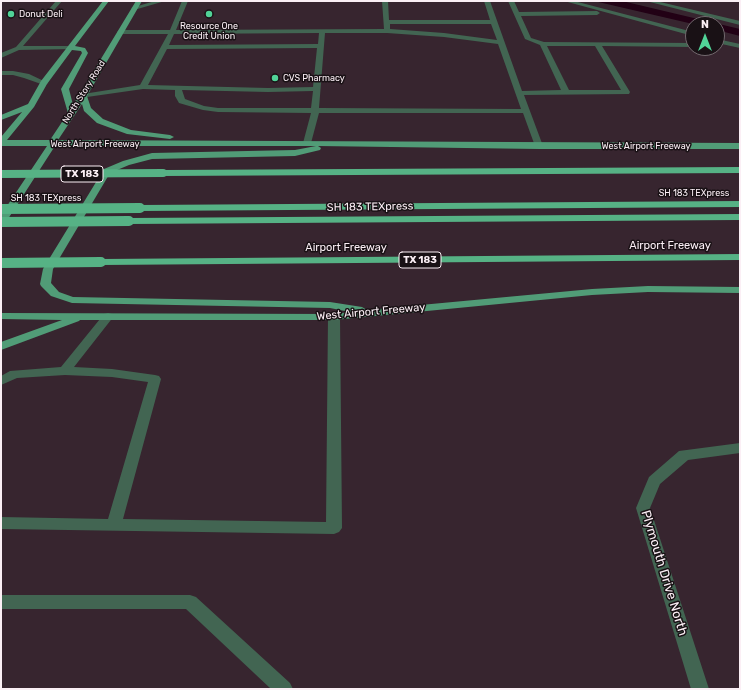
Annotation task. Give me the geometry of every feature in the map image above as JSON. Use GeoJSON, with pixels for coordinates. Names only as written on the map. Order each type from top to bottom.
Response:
{"type":"FeatureCollection","features":[{"type":"Feature","properties":{"kind":"highway","name":"TX 183"},"geometry":{"type":"LineString","coordinates":[[1,174],[740,170]]}},
{"type":"Feature","properties":{"kind":"highway","name":"SH 183 TEXpress"},"geometry":{"type":"LineString","coordinates":[[1,209],[740,204]]}},
{"type":"Feature","properties":{"kind":"highway","name":"SH 183 TEXpress"},"geometry":{"type":"LineString","coordinates":[[1,222],[740,217]]}},
{"type":"Feature","properties":{"kind":"highway","name":"Airport Freeway"},"geometry":{"type":"LineString","coordinates":[[1,263],[740,257]]}},
{"type":"Feature","properties":{"kind":"main road"},"geometry":{"type":"LineString","coordinates":[[1,143],[31,105],[44,83],[106,1]]}},
{"type":"Feature","properties":{"kind":"main road","name":"North Story Road"},"geometry":{"type":"LineString","coordinates":[[1,222],[30,179],[71,112],[83,96],[139,1]]}},
{"type":"Feature","properties":{"kind":"main road"},"geometry":{"type":"LineString","coordinates":[[70,48],[83,49],[86,53],[65,89],[71,112]]}},
{"type":"Feature","properties":{"kind":"main road"},"geometry":{"type":"LineString","coordinates":[[83,96],[87,108],[100,121],[130,132],[223,143]]}},
{"type":"Feature","properties":{"kind":"main road"},"geometry":{"type":"LineString","coordinates":[[1,118],[31,105]]}},
{"type":"Feature","properties":{"kind":"main road","name":"West Airport Freeway"},"geometry":{"type":"LineString","coordinates":[[1,143],[307,143],[539,146],[740,146]]}},
{"type":"Feature","properties":{"kind":"main road"},"geometry":{"type":"LineString","coordinates":[[338,144],[295,153],[152,156],[126,163],[107,171],[48,268],[45,284],[55,294],[72,300],[330,305],[375,312]]}},
{"type":"Feature","properties":{"kind":"main road","name":"West Airport Freeway"},"geometry":{"type":"LineString","coordinates":[[1,316],[230,318],[334,317],[592,292],[648,289],[740,290]]}},
{"type":"Feature","properties":{"kind":"main road"},"geometry":{"type":"LineString","coordinates":[[1,346],[83,316]]}},
{"type":"Feature","properties":{"kind":"street"},"geometry":{"type":"LineString","coordinates":[[1,56],[18,48],[59,1]]}},
{"type":"Feature","properties":{"kind":"street"},"geometry":{"type":"LineString","coordinates":[[134,8],[162,1]]}},
{"type":"Feature","properties":{"kind":"street"},"geometry":{"type":"LineString","coordinates":[[143,87],[172,32],[185,1]]}},
{"type":"Feature","properties":{"kind":"street"},"geometry":{"type":"LineString","coordinates":[[385,1],[387,31]]}},
{"type":"Feature","properties":{"kind":"street"},"geometry":{"type":"LineString","coordinates":[[487,1],[500,42],[539,146]]}},
{"type":"Feature","properties":{"kind":"street"},"geometry":{"type":"LineString","coordinates":[[511,1],[528,39],[543,44],[685,45]]}},
{"type":"Feature","properties":{"kind":"street"},"geometry":{"type":"LineString","coordinates":[[567,1],[685,32]]}},
{"type":"Feature","properties":{"kind":"street"},"geometry":{"type":"LineString","coordinates":[[649,1],[740,23]]}},
{"type":"Feature","properties":{"kind":"street"},"geometry":{"type":"LineString","coordinates":[[516,14],[612,13]]}},
{"type":"Feature","properties":{"kind":"street"},"geometry":{"type":"LineString","coordinates":[[386,22],[494,22]]}},
{"type":"Feature","properties":{"kind":"street"},"geometry":{"type":"LineString","coordinates":[[307,143],[315,111],[322,31]]}},
{"type":"Feature","properties":{"kind":"street"},"geometry":{"type":"LineString","coordinates":[[120,32],[387,31],[444,35],[500,42]]}},
{"type":"Feature","properties":{"kind":"street"},"geometry":{"type":"LineString","coordinates":[[725,42],[740,46]]}},
{"type":"Feature","properties":{"kind":"street"},"geometry":{"type":"LineString","coordinates":[[543,44],[566,92]]}},
{"type":"Feature","properties":{"kind":"street"},"geometry":{"type":"LineString","coordinates":[[519,93],[626,92],[598,45]]}},
{"type":"Feature","properties":{"kind":"street"},"geometry":{"type":"LineString","coordinates":[[164,47],[321,46]]}},
{"type":"Feature","properties":{"kind":"street"},"geometry":{"type":"LineString","coordinates":[[18,48],[70,48]]}},
{"type":"Feature","properties":{"kind":"street"},"geometry":{"type":"LineString","coordinates":[[1,73],[13,73],[44,83]]}},
{"type":"Feature","properties":{"kind":"street"},"geometry":{"type":"LineString","coordinates":[[83,96],[143,87],[268,90],[317,89]]}},
{"type":"Feature","properties":{"kind":"street"},"geometry":{"type":"LineString","coordinates":[[178,87],[179,96],[182,101],[203,108],[218,110],[526,111]]}},
{"type":"Feature","properties":{"kind":"street"},"geometry":{"type":"LineString","coordinates":[[64,371],[108,316]]}},
{"type":"Feature","properties":{"kind":"street"},"geometry":{"type":"LineString","coordinates":[[1,523],[334,528],[334,317]]}},
{"type":"Feature","properties":{"kind":"street"},"geometry":{"type":"LineString","coordinates":[[1,381],[14,374],[64,371],[112,373],[155,379],[114,525]]}},
{"type":"Feature","properties":{"kind":"street","name":"Plymouth Drive North"},"geometry":{"type":"LineString","coordinates":[[700,689],[643,508],[654,481],[684,455],[740,448]]}},
{"type":"Feature","properties":{"kind":"street"},"geometry":{"type":"LineString","coordinates":[[1,602],[190,602],[284,689]]}},
{"type":"Feature","properties":{"kind":"shaded area"},"geometry":{"type":"Polygon","coordinates":[[[594,1],[622,1],[685,16],[685,22],[594,1]]]}},
{"type":"Feature","properties":{"kind":"shaded area"},"geometry":{"type":"Polygon","coordinates":[[[725,25],[740,29],[740,36],[725,32],[725,25]]]}},
{"type":"Feature","properties":{"kind":"place","name":"Donut Deli"},"geometry":{"type":"Point","coordinates":[11,14]}},
{"type":"Feature","properties":{"kind":"place","name":"Resource One Credit Union"},"geometry":{"type":"Point","coordinates":[209,14]}},
{"type":"Feature","properties":{"kind":"place","name":"CVS Pharmacy"},"geometry":{"type":"Point","coordinates":[275,78]}}]}
